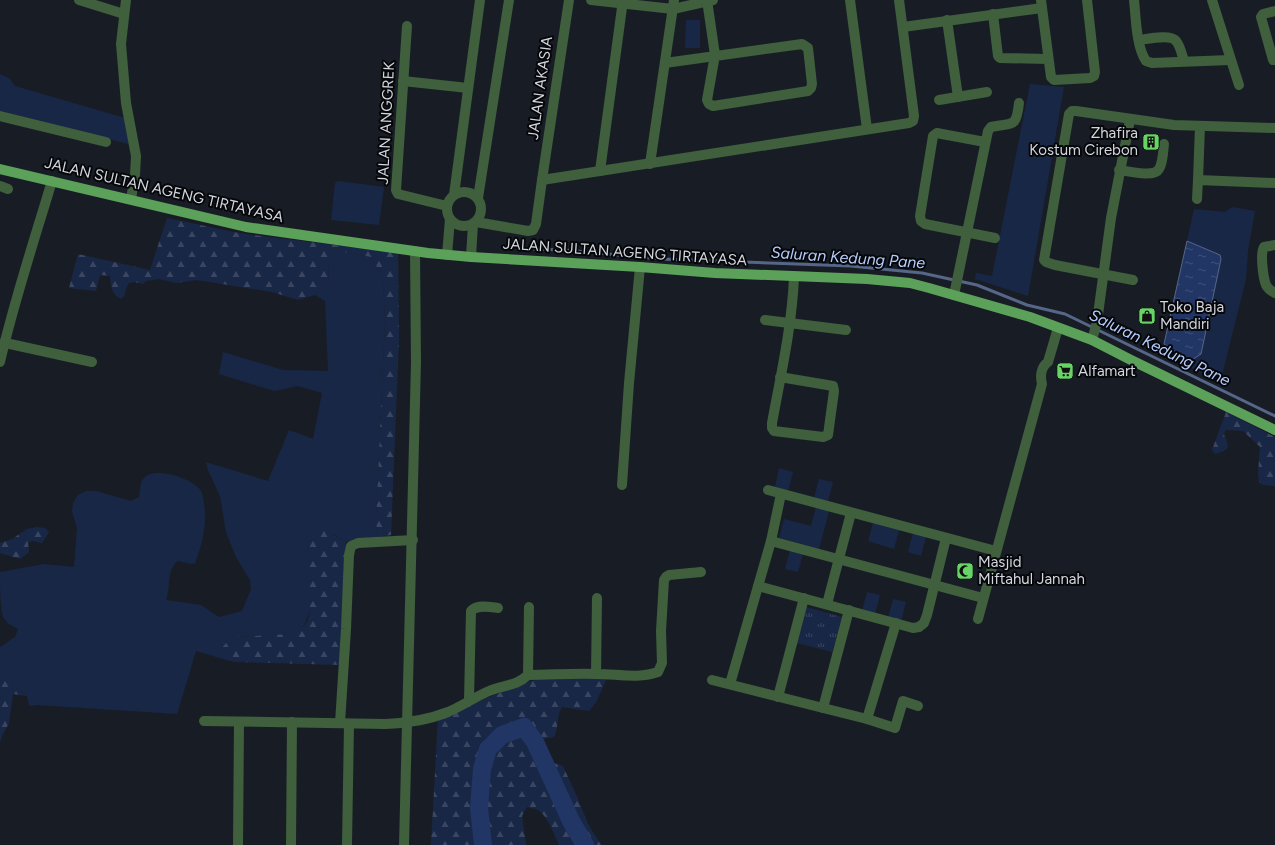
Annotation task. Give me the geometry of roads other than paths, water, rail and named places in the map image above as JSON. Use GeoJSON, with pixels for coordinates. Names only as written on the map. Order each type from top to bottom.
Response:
{"type":"FeatureCollection","features":[{"type":"Feature","properties":{"kind":"main road","name":"JALAN SULTAN AGENG TIRTAYASA"},"geometry":{"type":"LineString","coordinates":[[0,169],[52,181],[133,192],[246,227],[415,251],[447,252],[715,273],[867,279],[900,282],[929,288],[955,291],[1058,328],[1093,336],[1131,360],[1275,430]]}},
{"type":"Feature","properties":{"kind":"street"},"geometry":{"type":"LineString","coordinates":[[79,0],[97,2],[124,14]]}},
{"type":"Feature","properties":{"kind":"street"},"geometry":{"type":"LineString","coordinates":[[126,0],[122,44],[126,103],[136,156],[133,192]]}},
{"type":"Feature","properties":{"kind":"street"},"geometry":{"type":"LineString","coordinates":[[454,195],[480,0]]}},
{"type":"Feature","properties":{"kind":"street"},"geometry":{"type":"LineString","coordinates":[[478,198],[509,0]]}},
{"type":"Feature","properties":{"kind":"street","name":"JALAN AKASIA"},"geometry":{"type":"LineString","coordinates":[[474,223],[528,231],[533,230],[536,224],[569,0]]}},
{"type":"Feature","properties":{"kind":"street"},"geometry":{"type":"LineString","coordinates":[[591,0],[674,5],[710,0],[715,55],[707,100],[709,104],[713,106],[808,91],[812,84],[808,48],[802,44],[715,55],[665,63]]}},
{"type":"Feature","properties":{"kind":"street"},"geometry":{"type":"LineString","coordinates":[[850,0],[867,129]]}},
{"type":"Feature","properties":{"kind":"street"},"geometry":{"type":"LineString","coordinates":[[542,180],[909,123],[913,121],[914,116],[899,0]]}},
{"type":"Feature","properties":{"kind":"street"},"geometry":{"type":"LineString","coordinates":[[903,27],[993,14],[1041,4],[1052,79],[1090,78],[1094,76],[1095,72],[1087,0]]}},
{"type":"Feature","properties":{"kind":"street"},"geometry":{"type":"LineString","coordinates":[[1134,0],[1139,40],[1142,55],[1146,61],[1152,63],[1230,60]]}},
{"type":"Feature","properties":{"kind":"street"},"geometry":{"type":"LineString","coordinates":[[1212,0],[1239,85]]}},
{"type":"Feature","properties":{"kind":"street"},"geometry":{"type":"LineString","coordinates":[[600,171],[623,2]]}},
{"type":"Feature","properties":{"kind":"street"},"geometry":{"type":"LineString","coordinates":[[650,164],[674,5]]}},
{"type":"Feature","properties":{"kind":"street"},"geometry":{"type":"LineString","coordinates":[[1275,11],[1263,14],[1261,17],[1273,60],[1275,60]]}},
{"type":"Feature","properties":{"kind":"street"},"geometry":{"type":"LineString","coordinates":[[993,14],[998,56],[1000,58],[1048,59]]}},
{"type":"Feature","properties":{"kind":"street"},"geometry":{"type":"LineString","coordinates":[[947,20],[958,97]]}},
{"type":"Feature","properties":{"kind":"street","name":"JALAN ANGGREK"},"geometry":{"type":"LineString","coordinates":[[407,26],[396,190],[398,194],[447,206]]}},
{"type":"Feature","properties":{"kind":"street"},"geometry":{"type":"LineString","coordinates":[[1139,40],[1166,37],[1173,38],[1177,41],[1184,61]]}},
{"type":"Feature","properties":{"kind":"street"},"geometry":{"type":"LineString","coordinates":[[403,81],[468,88]]}},
{"type":"Feature","properties":{"kind":"street"},"geometry":{"type":"LineString","coordinates":[[939,100],[987,92]]}},
{"type":"Feature","properties":{"kind":"street"},"geometry":{"type":"LineString","coordinates":[[955,291],[988,132],[991,127],[1011,124],[1014,122],[1017,118],[1018,103]]}},
{"type":"Feature","properties":{"kind":"street"},"geometry":{"type":"LineString","coordinates":[[1133,280],[1054,265],[1046,262],[1044,258],[1069,114],[1072,111],[1076,111],[1174,126],[1275,128]]}},
{"type":"Feature","properties":{"kind":"street"},"geometry":{"type":"LineString","coordinates":[[0,116],[106,142]]}},
{"type":"Feature","properties":{"kind":"street"},"geometry":{"type":"LineString","coordinates":[[1093,336],[1097,322],[1111,218],[1130,120]]}},
{"type":"Feature","properties":{"kind":"street"},"geometry":{"type":"LineString","coordinates":[[1197,199],[1200,126]]}},
{"type":"Feature","properties":{"kind":"street"},"geometry":{"type":"LineString","coordinates":[[985,142],[937,133],[933,136],[920,216],[921,221],[925,224],[995,238]]}},
{"type":"Feature","properties":{"kind":"street"},"geometry":{"type":"LineString","coordinates":[[1120,170],[1150,174],[1157,172],[1160,168],[1164,144]]}},
{"type":"Feature","properties":{"kind":"street"},"geometry":{"type":"LineString","coordinates":[[1198,180],[1275,183]]}},
{"type":"Feature","properties":{"kind":"street"},"geometry":{"type":"LineString","coordinates":[[0,362],[20,283],[52,181]]}},
{"type":"Feature","properties":{"kind":"street"},"geometry":{"type":"LineString","coordinates":[[460,192],[466,192],[478,198],[481,204],[480,217],[467,227],[454,224],[447,213],[449,200],[454,195],[460,192]]}},
{"type":"Feature","properties":{"kind":"street"},"geometry":{"type":"LineString","coordinates":[[447,252],[450,219]]}},
{"type":"Feature","properties":{"kind":"street"},"geometry":{"type":"LineString","coordinates":[[471,254],[474,223]]}},
{"type":"Feature","properties":{"kind":"street"},"geometry":{"type":"LineString","coordinates":[[1275,244],[1262,249],[1262,265],[1266,285],[1270,291],[1275,293]]}},
{"type":"Feature","properties":{"kind":"street"},"geometry":{"type":"LineString","coordinates":[[404,845],[413,540],[416,362],[415,251]]}},
{"type":"Feature","properties":{"kind":"street"},"geometry":{"type":"LineString","coordinates":[[622,485],[629,384],[640,267]]}},
{"type":"Feature","properties":{"kind":"street"},"geometry":{"type":"LineString","coordinates":[[780,377],[833,386],[834,391],[828,434],[823,437],[774,431],[772,428],[772,423],[780,377],[793,306],[794,277]]}},
{"type":"Feature","properties":{"kind":"street"},"geometry":{"type":"LineString","coordinates":[[765,320],[846,330]]}},
{"type":"Feature","properties":{"kind":"street"},"geometry":{"type":"LineString","coordinates":[[978,618],[1042,384],[1040,377],[1044,365],[1048,362],[1058,328]]}},
{"type":"Feature","properties":{"kind":"street"},"geometry":{"type":"LineString","coordinates":[[5,341],[10,344],[92,362]]}},
{"type":"Feature","properties":{"kind":"street"},"geometry":{"type":"LineString","coordinates":[[768,490],[996,551]]}},
{"type":"Feature","properties":{"kind":"street"},"geometry":{"type":"LineString","coordinates":[[730,684],[758,586],[781,494]]}},
{"type":"Feature","properties":{"kind":"street"},"geometry":{"type":"LineString","coordinates":[[827,604],[852,512]]}},
{"type":"Feature","properties":{"kind":"street"},"geometry":{"type":"LineString","coordinates":[[758,586],[913,628],[919,627],[924,623],[946,538]]}},
{"type":"Feature","properties":{"kind":"street"},"geometry":{"type":"LineString","coordinates":[[347,845],[344,723],[349,555],[352,546],[358,543],[413,540]]}},
{"type":"Feature","properties":{"kind":"street"},"geometry":{"type":"LineString","coordinates":[[770,540],[983,598]]}},
{"type":"Feature","properties":{"kind":"street"},"geometry":{"type":"LineString","coordinates":[[528,674],[644,675],[658,672],[662,663],[660,631],[664,580],[669,575],[701,572]]}},
{"type":"Feature","properties":{"kind":"street"},"geometry":{"type":"LineString","coordinates":[[596,674],[597,598]]}},
{"type":"Feature","properties":{"kind":"street"},"geometry":{"type":"LineString","coordinates":[[778,697],[804,598]]}},
{"type":"Feature","properties":{"kind":"street"},"geometry":{"type":"LineString","coordinates":[[469,700],[471,610],[478,607],[498,608]]}},
{"type":"Feature","properties":{"kind":"street"},"geometry":{"type":"LineString","coordinates":[[204,721],[385,724],[407,723],[450,712],[489,690],[522,681],[528,674],[529,607]]}},
{"type":"Feature","properties":{"kind":"street"},"geometry":{"type":"LineString","coordinates":[[823,708],[849,610]]}},
{"type":"Feature","properties":{"kind":"street"},"geometry":{"type":"LineString","coordinates":[[867,719],[896,623]]}},
{"type":"Feature","properties":{"kind":"street"},"geometry":{"type":"LineString","coordinates":[[712,680],[867,719],[895,728],[903,702],[918,706]]}},
{"type":"Feature","properties":{"kind":"street"},"geometry":{"type":"LineString","coordinates":[[238,845],[239,722]]}},
{"type":"Feature","properties":{"kind":"street"},"geometry":{"type":"LineString","coordinates":[[291,845],[292,722]]}},
{"type":"Feature","properties":{"kind":"water"},"geometry":{"type":"Polygon","coordinates":[[[1187,241],[1220,255],[1221,259],[1201,354],[1192,360],[1187,359],[1164,344],[1187,241]]]}},
{"type":"Feature","properties":{"kind":"waterway","name":"Saluran Kedung Pane"},"geometry":{"type":"LineString","coordinates":[[534,249],[565,250],[661,259],[851,266],[922,273],[977,285],[1027,305],[1065,314],[1275,416]]}},
{"type":"Feature","properties":{"kind":"waterway"},"geometry":{"type":"LineString","coordinates":[[483,845],[479,808],[482,769],[488,749],[502,735],[524,727],[535,742],[571,821],[585,845]]}},
{"type":"Feature","properties":{"kind":"place","name":"Zhafira Kostum Cirebon"},"geometry":{"type":"Point","coordinates":[1151,142]}},
{"type":"Feature","properties":{"kind":"place","name":"Toko Baja Mandiri"},"geometry":{"type":"Point","coordinates":[1147,316]}},
{"type":"Feature","properties":{"kind":"place","name":"Alfamart"},"geometry":{"type":"Point","coordinates":[1065,371]}},
{"type":"Feature","properties":{"kind":"place","name":"Masjid Miftahul Jannah"},"geometry":{"type":"Point","coordinates":[965,571]}}]}
